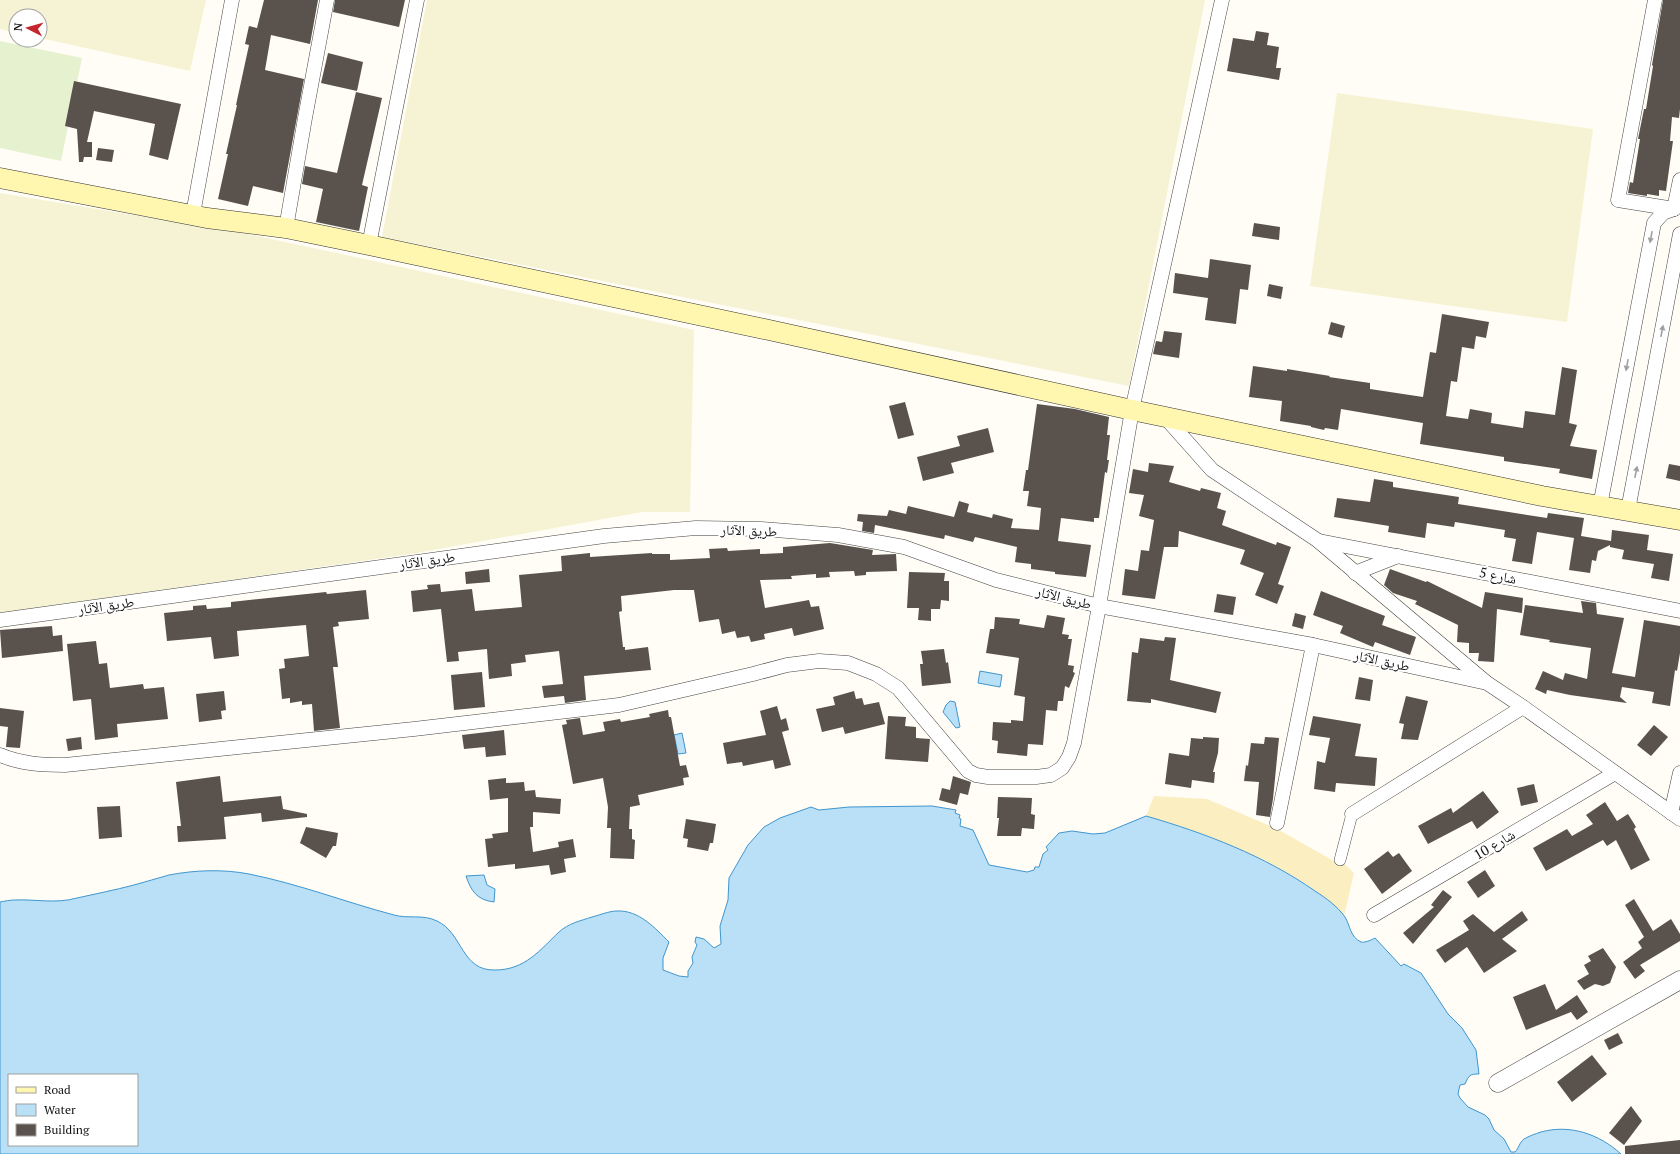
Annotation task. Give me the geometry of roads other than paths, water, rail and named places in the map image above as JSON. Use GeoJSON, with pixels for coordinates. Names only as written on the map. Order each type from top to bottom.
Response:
{"type":"FeatureCollection","features":[{"type":"Feature","properties":{"kind":"main road"},"geometry":{"type":"LineString","coordinates":[[0,178],[115,201],[193,214],[207,218],[286,228],[769,330],[1132,410],[1542,496],[1680,520]]}},
{"type":"Feature","properties":{"kind":"street"},"geometry":{"type":"LineString","coordinates":[[193,214],[232,0]]}},
{"type":"Feature","properties":{"kind":"street"},"geometry":{"type":"LineString","coordinates":[[286,228],[327,0]]}},
{"type":"Feature","properties":{"kind":"street"},"geometry":{"type":"LineString","coordinates":[[369,245],[417,0]]}},
{"type":"Feature","properties":{"kind":"street"},"geometry":{"type":"LineString","coordinates":[[0,755],[9,759],[37,765],[65,765],[414,729],[619,705],[787,665],[819,661],[848,663],[876,674],[898,688],[968,771],[976,775],[988,777],[1036,777],[1051,775],[1062,768],[1069,757],[1074,743],[1132,410],[1222,0]]}},
{"type":"Feature","properties":{"kind":"street"},"geometry":{"type":"LineString","coordinates":[[1655,0],[1618,200],[1677,212]]}},
{"type":"Feature","properties":{"kind":"street"},"geometry":{"type":"LineString","coordinates":[[1677,212],[1680,180]]}},
{"type":"Feature","properties":{"kind":"street"},"geometry":{"type":"LineString","coordinates":[[1600,506],[1654,223],[1664,213],[1677,212]]}},
{"type":"Feature","properties":{"kind":"street"},"geometry":{"type":"LineString","coordinates":[[1628,510],[1680,234]]}},
{"type":"Feature","properties":{"kind":"street"},"geometry":{"type":"LineString","coordinates":[[1164,416],[1212,470],[1316,540],[1487,683],[1676,816],[1680,773]]}},
{"type":"Feature","properties":{"kind":"street","name":"طريق الآثار"},"geometry":{"type":"LineString","coordinates":[[0,620],[604,536],[696,528],[761,529],[838,535],[904,547],[996,580],[1099,606],[1313,645],[1487,683]]}},
{"type":"Feature","properties":{"kind":"street","name":"شارع 5"},"geometry":{"type":"LineString","coordinates":[[1316,540],[1680,610]]}},
{"type":"Feature","properties":{"kind":"street"},"geometry":{"type":"LineString","coordinates":[[1355,573],[1398,556]]}},
{"type":"Feature","properties":{"kind":"street"},"geometry":{"type":"LineString","coordinates":[[1277,823],[1313,645]]}},
{"type":"Feature","properties":{"kind":"street"},"geometry":{"type":"LineString","coordinates":[[1340,860],[1352,814],[1523,707]]}},
{"type":"Feature","properties":{"kind":"street","name":"شارع 10"},"geometry":{"type":"LineString","coordinates":[[1374,915],[1615,773]]}},
{"type":"Feature","properties":{"kind":"street"},"geometry":{"type":"LineString","coordinates":[[1498,1083],[1680,980]]}},
{"type":"Feature","properties":{"kind":"water"},"geometry":{"type":"Polygon","coordinates":[[[980,671],[1002,675],[1000,687],[978,683],[980,671]]]}},
{"type":"Feature","properties":{"kind":"water"},"geometry":{"type":"Polygon","coordinates":[[[950,701],[955,702],[960,727],[956,728],[943,712],[946,705],[950,701]]]}},
{"type":"Feature","properties":{"kind":"water"},"geometry":{"type":"Polygon","coordinates":[[[682,733],[686,753],[678,754],[674,735],[682,733]]]}},
{"type":"Feature","properties":{"kind":"water"},"geometry":{"type":"Polygon","coordinates":[[[932,806],[956,810],[955,813],[960,815],[959,818],[961,819],[960,826],[973,830],[989,865],[1027,872],[1034,870],[1035,867],[1039,867],[1043,854],[1048,850],[1046,847],[1059,833],[1072,831],[1093,834],[1105,833],[1146,816],[1212,838],[1255,856],[1296,878],[1331,902],[1345,917],[1352,934],[1357,940],[1364,942],[1375,938],[1401,966],[1404,964],[1421,973],[1448,1014],[1462,1028],[1476,1050],[1479,1074],[1470,1076],[1465,1084],[1460,1085],[1458,1094],[1460,1098],[1468,1107],[1485,1115],[1489,1119],[1494,1130],[1504,1139],[1511,1152],[1515,1152],[1522,1141],[1530,1136],[1541,1132],[1563,1129],[1584,1132],[1594,1136],[1621,1154],[0,1154],[0,902],[13,900],[69,900],[127,887],[169,875],[209,871],[239,872],[268,878],[394,915],[432,919],[446,927],[475,964],[484,969],[495,970],[515,967],[523,963],[538,952],[559,932],[571,924],[608,912],[625,911],[632,913],[646,921],[669,942],[663,958],[663,970],[679,976],[688,977],[688,971],[693,963],[692,957],[697,945],[695,942],[696,937],[704,939],[714,948],[721,944],[720,926],[728,900],[729,878],[748,845],[764,827],[780,818],[811,807],[819,810],[849,807],[932,806]]]}},
{"type":"Feature","properties":{"kind":"water"},"geometry":{"type":"Polygon","coordinates":[[[484,875],[487,885],[495,889],[494,902],[479,897],[470,886],[466,876],[484,875]]]}}]}
